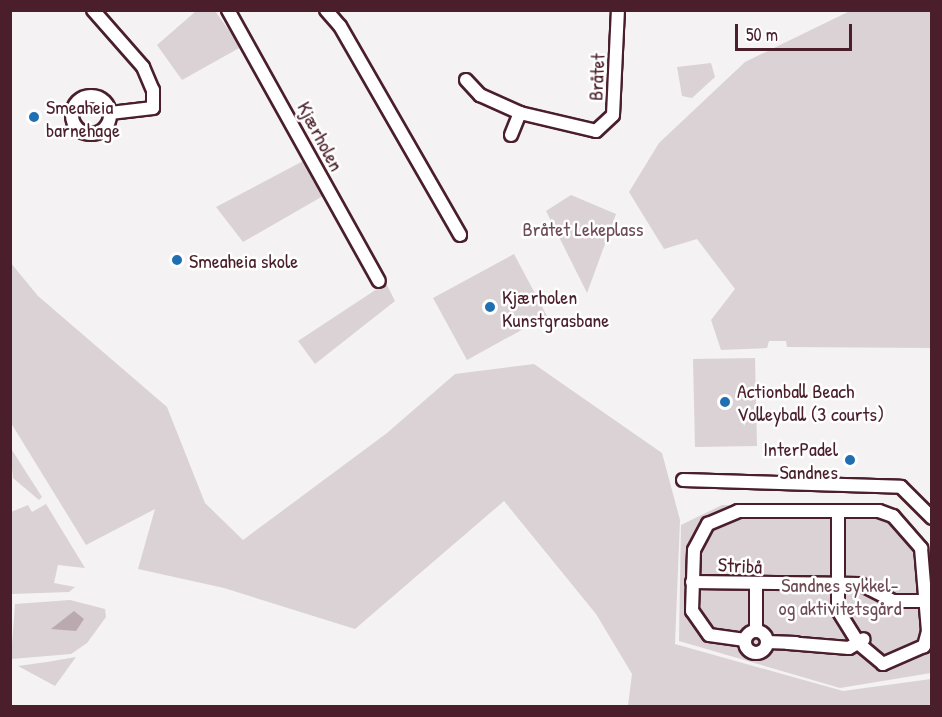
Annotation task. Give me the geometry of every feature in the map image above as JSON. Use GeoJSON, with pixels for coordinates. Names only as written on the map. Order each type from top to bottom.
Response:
{"type":"FeatureCollection","features":[{"type":"Feature","properties":{"kind":"street"},"geometry":{"type":"LineString","coordinates":[[93,10],[143,67],[153,90],[153,108],[110,113]]}},
{"type":"Feature","properties":{"kind":"street","name":"Kjærholen"},"geometry":{"type":"LineString","coordinates":[[228,10],[379,281]]}},
{"type":"Feature","properties":{"kind":"street"},"geometry":{"type":"LineString","coordinates":[[326,10],[340,26],[460,235]]}},
{"type":"Feature","properties":{"kind":"street","name":"Bråtet"},"geometry":{"type":"LineString","coordinates":[[466,80],[480,95],[520,113],[587,131],[609,122],[618,10]]}},
{"type":"Feature","properties":{"kind":"street"},"geometry":{"type":"LineString","coordinates":[[511,135],[520,113]]}},
{"type":"Feature","properties":{"kind":"street"},"geometry":{"type":"LineString","coordinates":[[683,480],[901,487],[932,518]]}},
{"type":"Feature","properties":{"kind":"street"},"geometry":{"type":"LineString","coordinates":[[767,642],[755,653],[745,640],[710,635],[699,626],[692,582],[698,536],[720,515],[838,511],[893,516],[917,540],[925,601],[924,646],[893,664],[875,657],[838,611],[838,511]]}},
{"type":"Feature","properties":{"kind":"street","name":"Stribå"},"geometry":{"type":"LineString","coordinates":[[692,582],[880,590],[894,601],[925,601]]}},
{"type":"Feature","properties":{"kind":"street"},"geometry":{"type":"LineString","coordinates":[[756,586],[756,631],[767,642],[838,647],[862,641]]}},
{"type":"Feature","properties":{"kind":"street"},"geometry":{"type":"LineString","coordinates":[[745,640],[756,631]]}},
{"type":"Feature","properties":{"kind":"green space"},"geometry":{"type":"Polygon","coordinates":[[[852,10],[931,11],[931,348],[787,347],[786,341],[769,341],[767,348],[721,350],[711,320],[735,289],[697,239],[664,249],[629,192],[659,143],[745,62],[852,10]]]}},
{"type":"Feature","properties":{"kind":"green space"},"geometry":{"type":"Polygon","coordinates":[[[196,11],[215,11],[241,47],[182,80],[157,45],[196,11]]]}},
{"type":"Feature","properties":{"kind":"green space"},"geometry":{"type":"Polygon","coordinates":[[[711,63],[715,77],[692,98],[682,96],[677,67],[711,63]]]}},
{"type":"Feature","properties":{"kind":"green space"},"geometry":{"type":"Polygon","coordinates":[[[305,160],[323,196],[243,242],[216,207],[305,160]]]}},
{"type":"Feature","properties":{"kind":"green space","name":"Bråtet Lekeplass"},"geometry":{"type":"Polygon","coordinates":[[[571,195],[616,214],[587,293],[546,211],[571,195]]]}},
{"type":"Feature","properties":{"kind":"green space","name":"Kjærholen Kunstgrasbane"},"geometry":{"type":"Polygon","coordinates":[[[514,254],[547,316],[467,360],[433,298],[514,254]]]}},
{"type":"Feature","properties":{"kind":"green space"},"geometry":{"type":"Polygon","coordinates":[[[10,262],[38,296],[167,407],[205,503],[243,540],[387,433],[455,374],[534,364],[662,453],[680,520],[675,644],[843,691],[931,679],[931,706],[628,706],[632,674],[596,614],[504,501],[355,629],[224,588],[138,569],[155,509],[86,545],[11,423],[10,262]]]}},
{"type":"Feature","properties":{"kind":"green space"},"geometry":{"type":"Polygon","coordinates":[[[386,283],[395,301],[315,364],[298,341],[386,283]]]}},
{"type":"Feature","properties":{"kind":"green space","name":"Actionball Beach Volleyball (3 courts)"},"geometry":{"type":"Polygon","coordinates":[[[755,358],[757,446],[695,447],[693,359],[755,358]]]}},
{"type":"Feature","properties":{"kind":"green space"},"geometry":{"type":"Polygon","coordinates":[[[10,447],[42,497],[39,500],[13,478],[10,447]]]}},
{"type":"Feature","properties":{"kind":"green space"},"geometry":{"type":"Polygon","coordinates":[[[46,504],[85,568],[58,565],[54,583],[75,587],[69,592],[11,594],[11,512],[28,505],[32,512],[46,504]]]}},
{"type":"Feature","properties":{"kind":"green space","name":"Sandnes sykkel- og aktivitetsgård"},"geometry":{"type":"Polygon","coordinates":[[[722,505],[890,507],[926,548],[931,673],[840,688],[679,641],[681,525],[722,505]]]}},
{"type":"Feature","properties":{"kind":"green space"},"geometry":{"type":"Polygon","coordinates":[[[70,600],[105,609],[106,617],[87,643],[71,654],[11,659],[15,604],[70,600]]]}},
{"type":"Feature","properties":{"kind":"green space"},"geometry":{"type":"Polygon","coordinates":[[[76,657],[55,686],[18,666],[47,662],[76,657]]]}},
{"type":"Feature","properties":{"kind":"shaded area"},"geometry":{"type":"Polygon","coordinates":[[[74,611],[84,619],[76,631],[51,629],[74,611]]]}},
{"type":"Feature","properties":{"kind":"place","name":"Smeaheia barnehage"},"geometry":{"type":"Point","coordinates":[34,117]}},
{"type":"Feature","properties":{"kind":"place","name":"Smeaheia skole"},"geometry":{"type":"Point","coordinates":[177,260]}},
{"type":"Feature","properties":{"kind":"place","name":"Kjærholen Kunstgrasbane"},"geometry":{"type":"Point","coordinates":[490,307]}},
{"type":"Feature","properties":{"kind":"place","name":"Actionball Beach Volleyball (3 courts)"},"geometry":{"type":"Point","coordinates":[725,402]}},
{"type":"Feature","properties":{"kind":"place","name":"InterPadel Sandnes"},"geometry":{"type":"Point","coordinates":[850,460]}}]}
